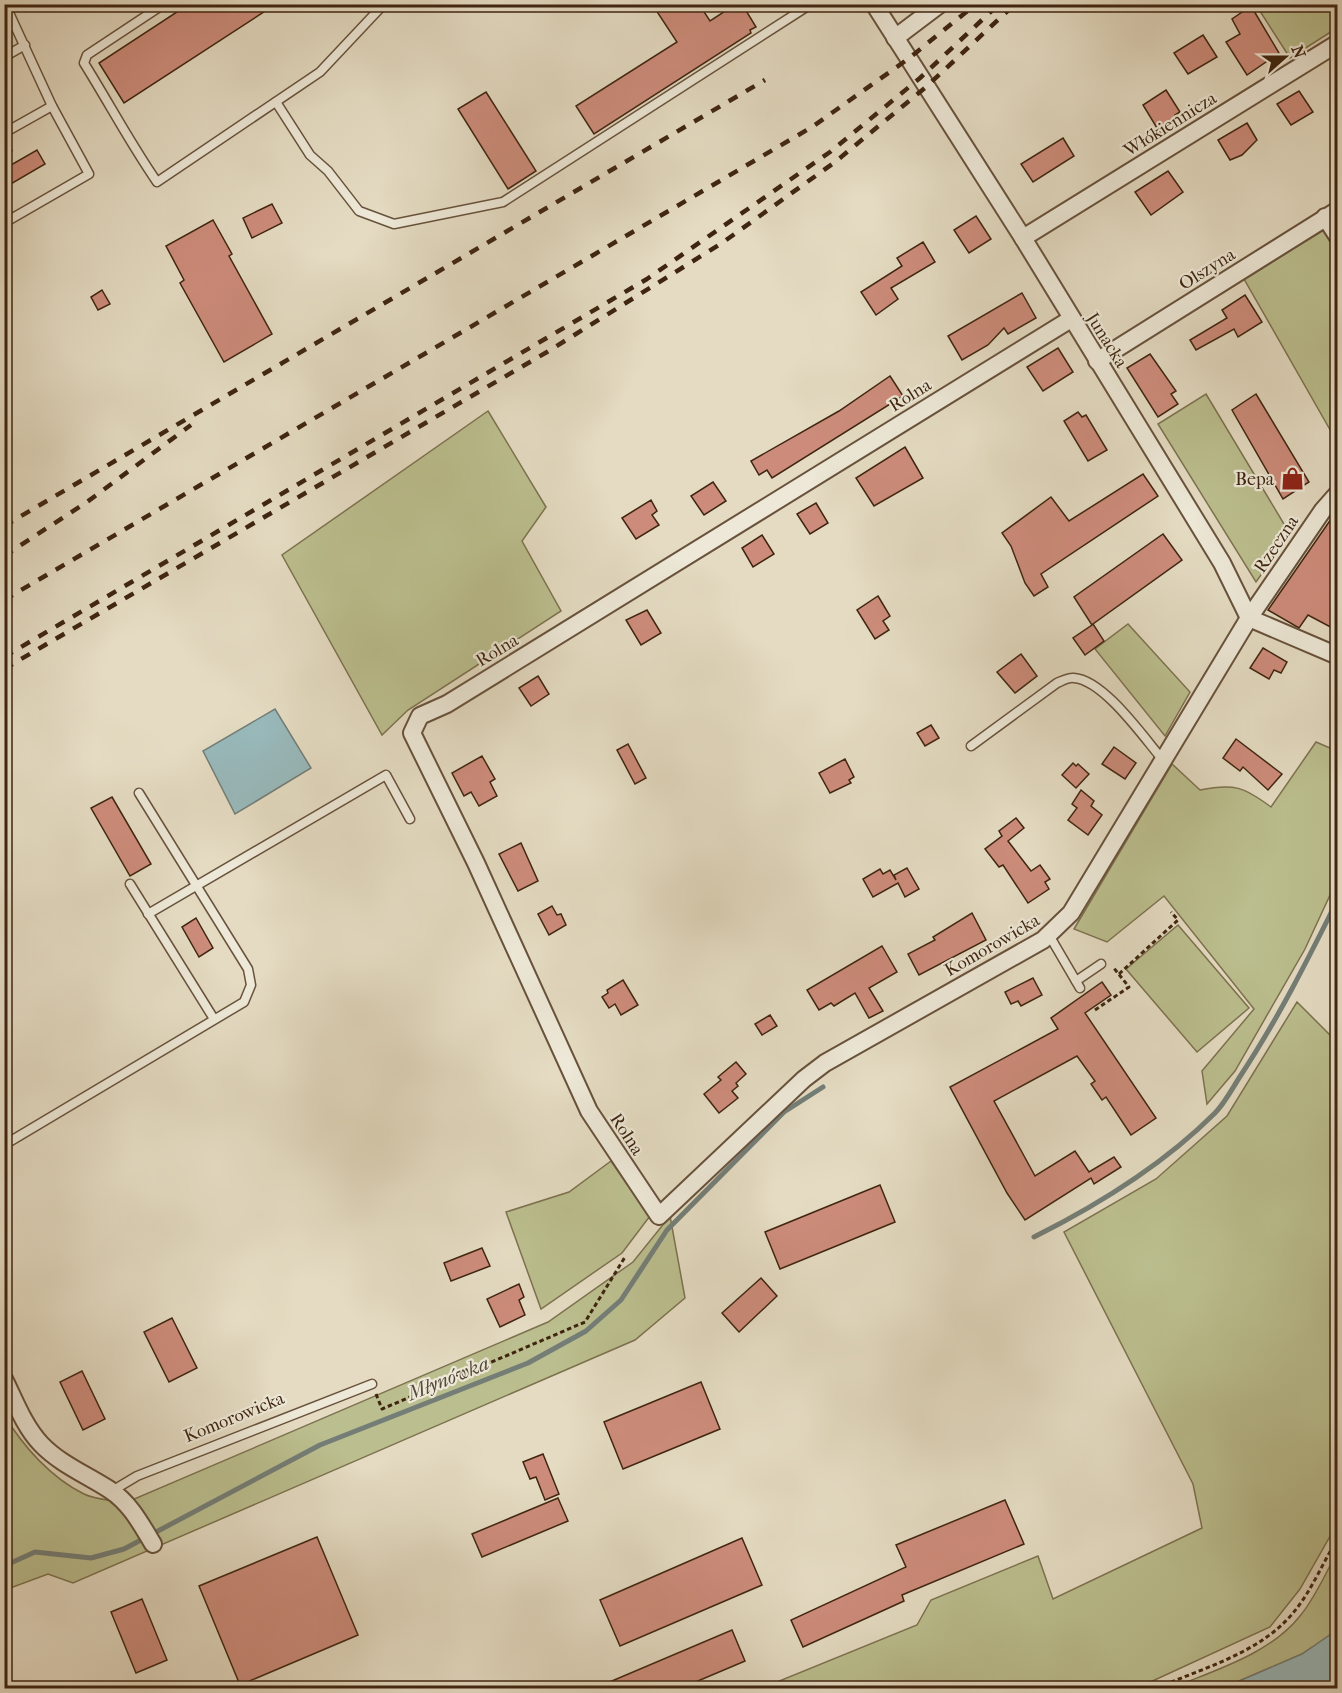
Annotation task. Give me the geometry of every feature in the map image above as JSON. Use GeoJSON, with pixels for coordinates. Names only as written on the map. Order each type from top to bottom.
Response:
{"type":"FeatureCollection","features":[{"type":"Feature","properties":{"kind":"street","name":"Junacka"},"geometry":{"type":"LineString","coordinates":[[874,4],[1023,238],[1222,563],[1249,618]]}},
{"type":"Feature","properties":{"kind":"street"},"geometry":{"type":"LineString","coordinates":[[894,38],[940,4]]}},
{"type":"Feature","properties":{"kind":"street","name":"Włókiennicza"},"geometry":{"type":"LineString","coordinates":[[1023,238],[1338,43]]}},
{"type":"Feature","properties":{"kind":"street"},"geometry":{"type":"LineString","coordinates":[[1331,214],[1338,237]]}},
{"type":"Feature","properties":{"kind":"street","name":"Olszyna"},"geometry":{"type":"LineString","coordinates":[[1097,361],[1331,214]]}},
{"type":"Feature","properties":{"kind":"street","name":"Rolna"},"geometry":{"type":"LineString","coordinates":[[659,1216],[589,1111],[476,863],[412,733],[420,716],[447,704],[1071,319]]}},
{"type":"Feature","properties":{"kind":"street","name":"Rzeczna"},"geometry":{"type":"LineString","coordinates":[[1249,618],[1323,510],[1338,494]]}},
{"type":"Feature","properties":{"kind":"street"},"geometry":{"type":"LineString","coordinates":[[1249,618],[1338,656]]}},
{"type":"Feature","properties":{"kind":"street","name":"Komorowicka"},"geometry":{"type":"LineString","coordinates":[[659,1216],[804,1079],[825,1063],[1049,935],[1071,913],[1249,618]]}},
{"type":"Feature","properties":{"kind":"street"},"geometry":{"type":"LineString","coordinates":[[4,1379],[25,1421],[41,1444],[78,1472],[112,1491],[135,1513],[153,1544]]}},
{"type":"Feature","properties":{"kind":"lane"},"geometry":{"type":"LineString","coordinates":[[4,223],[88,174],[52,106],[26,45],[5,4]]}},
{"type":"Feature","properties":{"kind":"lane"},"geometry":{"type":"LineString","coordinates":[[164,4],[87,55],[84,63],[119,118],[128,140],[157,182],[320,72],[384,4]]}},
{"type":"Feature","properties":{"kind":"lane"},"geometry":{"type":"LineString","coordinates":[[276,102],[310,155],[328,171],[359,211],[394,224],[503,202],[811,4]]}},
{"type":"Feature","properties":{"kind":"lane"},"geometry":{"type":"LineString","coordinates":[[4,57],[26,45]]}},
{"type":"Feature","properties":{"kind":"lane"},"geometry":{"type":"LineString","coordinates":[[4,133],[52,106]]}},
{"type":"Feature","properties":{"kind":"lane"},"geometry":{"type":"LineString","coordinates":[[971,746],[1057,683],[1072,677],[1086,680],[1106,694],[1163,760]]}},
{"type":"Feature","properties":{"kind":"lane"},"geometry":{"type":"LineString","coordinates":[[148,914],[386,775],[410,819]]}},
{"type":"Feature","properties":{"kind":"lane"},"geometry":{"type":"LineString","coordinates":[[4,1145],[244,1002],[252,985],[248,969],[139,793]]}},
{"type":"Feature","properties":{"kind":"lane"},"geometry":{"type":"LineString","coordinates":[[130,884],[214,1019]]}},
{"type":"Feature","properties":{"kind":"lane"},"geometry":{"type":"LineString","coordinates":[[1049,935],[1078,984],[1104,962]]}},
{"type":"Feature","properties":{"kind":"lane","name":"Komorowicka"},"geometry":{"type":"LineString","coordinates":[[112,1491],[138,1476],[372,1384]]}},
{"type":"Feature","properties":{"kind":"path"},"geometry":{"type":"LineString","coordinates":[[1119,974],[1178,920],[1171,912]]}},
{"type":"Feature","properties":{"kind":"path"},"geometry":{"type":"LineString","coordinates":[[1095,1010],[1129,987],[1119,974],[1104,962]]}},
{"type":"Feature","properties":{"kind":"path"},"geometry":{"type":"LineString","coordinates":[[372,1384],[382,1409],[585,1322],[625,1257]]}},
{"type":"Feature","properties":{"kind":"path"},"geometry":{"type":"LineString","coordinates":[[1157,1689],[1238,1653],[1270,1635],[1294,1612],[1338,1538]]}},
{"type":"Feature","properties":{"kind":"green space"},"geometry":{"type":"Polygon","coordinates":[[[1256,5],[1337,5],[1337,28],[1290,58],[1256,5]]]}},
{"type":"Feature","properties":{"kind":"green space"},"geometry":{"type":"Polygon","coordinates":[[[1324,230],[1337,251],[1337,442],[1244,279],[1324,230]]]}},
{"type":"Feature","properties":{"kind":"green space"},"geometry":{"type":"Polygon","coordinates":[[[1206,394],[1290,534],[1256,582],[1158,424],[1206,394]]]}},
{"type":"Feature","properties":{"kind":"green space"},"geometry":{"type":"Polygon","coordinates":[[[488,411],[546,507],[522,541],[561,611],[408,710],[382,735],[282,555],[488,411]]]}},
{"type":"Feature","properties":{"kind":"green space"},"geometry":{"type":"Polygon","coordinates":[[[1128,624],[1190,692],[1165,736],[1095,649],[1128,624]]]}},
{"type":"Feature","properties":{"kind":"green space"},"geometry":{"type":"Polygon","coordinates":[[[1316,742],[1337,751],[1337,880],[1305,949],[1235,1071],[1207,1104],[1202,1071],[1254,1009],[1164,896],[1107,942],[1074,929],[1172,764],[1200,790],[1222,787],[1238,788],[1271,807],[1316,742]]]}},
{"type":"Feature","properties":{"kind":"green space"},"geometry":{"type":"Polygon","coordinates":[[[1178,925],[1249,1008],[1197,1052],[1126,969],[1178,925]]]}},
{"type":"Feature","properties":{"kind":"green space"},"geometry":{"type":"Polygon","coordinates":[[[1297,1002],[1338,1043],[1337,1524],[1300,1589],[1270,1627],[1146,1684],[1126,1688],[762,1688],[917,1625],[931,1600],[1038,1556],[1053,1599],[1202,1528],[1193,1484],[1064,1232],[1156,1179],[1227,1116],[1297,1002]]]}},
{"type":"Feature","properties":{"kind":"green space"},"geometry":{"type":"Polygon","coordinates":[[[611,1161],[650,1216],[622,1253],[541,1309],[506,1212],[569,1192],[611,1161]]]}},
{"type":"Feature","properties":{"kind":"green space"},"geometry":{"type":"Polygon","coordinates":[[[670,1216],[685,1298],[635,1340],[73,1583],[48,1574],[5,1590],[4,1415],[29,1449],[60,1479],[89,1496],[125,1503],[548,1322],[633,1262],[670,1216]]]}},
{"type":"Feature","properties":{"kind":"green space"},"geometry":{"type":"Polygon","coordinates":[[[1337,1552],[1336,1632],[1302,1654],[1223,1688],[1172,1688],[1241,1660],[1258,1651],[1288,1629],[1311,1601],[1337,1552]]]}},
{"type":"Feature","properties":{"kind":"water"},"geometry":{"type":"Polygon","coordinates":[[[275,709],[311,768],[235,814],[203,751],[275,709]]]}},
{"type":"Feature","properties":{"kind":"water"},"geometry":{"type":"Polygon","coordinates":[[[1337,1630],[1337,1688],[1223,1688],[1302,1654],[1337,1630]]]}},
{"type":"Feature","properties":{"kind":"building"},"geometry":{"type":"Polygon","coordinates":[[[189,4],[276,4],[124,103],[99,63],[189,4]]]}},
{"type":"Feature","properties":{"kind":"building"},"geometry":{"type":"Polygon","coordinates":[[[652,4],[699,4],[710,21],[736,4],[742,4],[756,27],[750,30],[751,33],[594,134],[576,106],[677,42],[652,4]]]}},
{"type":"Feature","properties":{"kind":"building"},"geometry":{"type":"Polygon","coordinates":[[[1251,6],[1279,53],[1247,75],[1226,42],[1240,34],[1232,19],[1251,6]]]}},
{"type":"Feature","properties":{"kind":"building"},"geometry":{"type":"Polygon","coordinates":[[[1203,35],[1217,57],[1188,74],[1174,53],[1203,35]]]}},
{"type":"Feature","properties":{"kind":"building"},"geometry":{"type":"Polygon","coordinates":[[[1166,90],[1180,112],[1175,115],[1179,121],[1160,133],[1143,105],[1166,90]]]}},
{"type":"Feature","properties":{"kind":"building"},"geometry":{"type":"Polygon","coordinates":[[[1299,91],[1313,112],[1291,125],[1277,104],[1299,91]]]}},
{"type":"Feature","properties":{"kind":"building"},"geometry":{"type":"Polygon","coordinates":[[[486,92],[536,171],[508,189],[458,109],[486,92]]]}},
{"type":"Feature","properties":{"kind":"building"},"geometry":{"type":"Polygon","coordinates":[[[1247,123],[1257,140],[1242,155],[1230,160],[1218,140],[1247,123]]]}},
{"type":"Feature","properties":{"kind":"building"},"geometry":{"type":"Polygon","coordinates":[[[1063,138],[1074,156],[1033,182],[1021,164],[1063,138]]]}},
{"type":"Feature","properties":{"kind":"building"},"geometry":{"type":"Polygon","coordinates":[[[37,150],[45,164],[4,188],[4,169],[37,150]]]}},
{"type":"Feature","properties":{"kind":"building"},"geometry":{"type":"Polygon","coordinates":[[[1168,171],[1183,192],[1151,215],[1135,192],[1168,171]]]}},
{"type":"Feature","properties":{"kind":"building"},"geometry":{"type":"Polygon","coordinates":[[[272,204],[282,223],[252,238],[243,218],[272,204]]]}},
{"type":"Feature","properties":{"kind":"building"},"geometry":{"type":"Polygon","coordinates":[[[976,216],[991,239],[969,253],[954,230],[976,216]]]}},
{"type":"Feature","properties":{"kind":"building"},"geometry":{"type":"Polygon","coordinates":[[[213,220],[232,254],[229,256],[272,334],[224,362],[180,283],[184,280],[166,246],[213,220]]]}},
{"type":"Feature","properties":{"kind":"building"},"geometry":{"type":"Polygon","coordinates":[[[923,242],[935,262],[891,288],[898,299],[876,315],[861,292],[902,266],[897,258],[923,242]]]}},
{"type":"Feature","properties":{"kind":"building"},"geometry":{"type":"Polygon","coordinates":[[[102,290],[110,304],[98,310],[91,297],[102,290]]]}},
{"type":"Feature","properties":{"kind":"building"},"geometry":{"type":"Polygon","coordinates":[[[1022,293],[1036,318],[1008,334],[1004,328],[988,345],[962,360],[948,336],[1022,293]]]}},
{"type":"Feature","properties":{"kind":"building"},"geometry":{"type":"Polygon","coordinates":[[[1245,295],[1262,322],[1238,337],[1234,329],[1196,350],[1190,340],[1227,318],[1222,310],[1245,295]]]}},
{"type":"Feature","properties":{"kind":"building"},"geometry":{"type":"Polygon","coordinates":[[[1058,348],[1073,372],[1043,391],[1027,367],[1058,348]]]}},
{"type":"Feature","properties":{"kind":"building"},"geometry":{"type":"Polygon","coordinates":[[[1150,354],[1176,391],[1171,394],[1178,404],[1158,417],[1127,368],[1150,354]]]}},
{"type":"Feature","properties":{"kind":"building"},"geometry":{"type":"Polygon","coordinates":[[[890,376],[903,396],[772,478],[767,470],[759,475],[751,461],[839,411],[890,376]]]}},
{"type":"Feature","properties":{"kind":"building"},"geometry":{"type":"Polygon","coordinates":[[[1256,394],[1309,482],[1283,499],[1232,410],[1256,394]]]}},
{"type":"Feature","properties":{"kind":"building"},"geometry":{"type":"Polygon","coordinates":[[[1078,412],[1082,417],[1086,415],[1107,450],[1088,461],[1064,421],[1078,412]]]}},
{"type":"Feature","properties":{"kind":"building"},"geometry":{"type":"Polygon","coordinates":[[[905,447],[923,478],[874,506],[856,478],[905,447]]]}},
{"type":"Feature","properties":{"kind":"building"},"geometry":{"type":"Polygon","coordinates":[[[1143,474],[1158,496],[1041,574],[1048,587],[1034,596],[1025,583],[1011,546],[1002,533],[1051,497],[1069,521],[1143,474]]]}},
{"type":"Feature","properties":{"kind":"building"},"geometry":{"type":"Polygon","coordinates":[[[713,482],[726,501],[704,515],[691,496],[713,482]]]}},
{"type":"Feature","properties":{"kind":"building"},"geometry":{"type":"Polygon","coordinates":[[[651,500],[657,511],[652,515],[659,525],[636,539],[622,518],[651,500]]]}},
{"type":"Feature","properties":{"kind":"building"},"geometry":{"type":"Polygon","coordinates":[[[816,503],[828,523],[810,534],[797,514],[816,503]]]}},
{"type":"Feature","properties":{"kind":"building"},"geometry":{"type":"Polygon","coordinates":[[[1338,509],[1338,631],[1308,615],[1299,628],[1268,610],[1338,509]]]}},
{"type":"Feature","properties":{"kind":"building"},"geometry":{"type":"Polygon","coordinates":[[[1163,534],[1182,560],[1093,624],[1104,641],[1085,655],[1073,638],[1092,625],[1074,597],[1163,534]]]}},
{"type":"Feature","properties":{"kind":"building"},"geometry":{"type":"Polygon","coordinates":[[[762,535],[774,554],[753,567],[742,548],[762,535]]]}},
{"type":"Feature","properties":{"kind":"building"},"geometry":{"type":"Polygon","coordinates":[[[878,596],[890,616],[883,621],[889,630],[875,639],[857,610],[878,596]]]}},
{"type":"Feature","properties":{"kind":"building"},"geometry":{"type":"Polygon","coordinates":[[[647,610],[661,633],[641,645],[626,620],[647,610]]]}},
{"type":"Feature","properties":{"kind":"building"},"geometry":{"type":"Polygon","coordinates":[[[1263,648],[1287,662],[1281,673],[1274,670],[1269,679],[1250,668],[1263,648]]]}},
{"type":"Feature","properties":{"kind":"building"},"geometry":{"type":"Polygon","coordinates":[[[1021,654],[1037,676],[1015,693],[997,672],[1021,654]]]}},
{"type":"Feature","properties":{"kind":"building"},"geometry":{"type":"Polygon","coordinates":[[[538,676],[549,694],[531,706],[519,688],[538,676]]]}},
{"type":"Feature","properties":{"kind":"building"},"geometry":{"type":"Polygon","coordinates":[[[931,725],[939,738],[925,746],[917,733],[931,725]]]}},
{"type":"Feature","properties":{"kind":"building"},"geometry":{"type":"Polygon","coordinates":[[[1236,739],[1282,774],[1268,790],[1243,767],[1240,771],[1223,758],[1236,739]]]}},
{"type":"Feature","properties":{"kind":"building"},"geometry":{"type":"Polygon","coordinates":[[[628,744],[646,778],[635,784],[617,750],[628,744]]]}},
{"type":"Feature","properties":{"kind":"building"},"geometry":{"type":"Polygon","coordinates":[[[1114,747],[1136,763],[1125,779],[1102,764],[1114,747]]]}},
{"type":"Feature","properties":{"kind":"building"},"geometry":{"type":"Polygon","coordinates":[[[482,756],[495,779],[490,782],[497,796],[479,806],[471,792],[464,796],[452,773],[482,756]]]}},
{"type":"Feature","properties":{"kind":"building"},"geometry":{"type":"Polygon","coordinates":[[[845,759],[854,777],[849,780],[851,783],[830,793],[819,773],[845,759]]]}},
{"type":"Feature","properties":{"kind":"building"},"geometry":{"type":"Polygon","coordinates":[[[1073,763],[1076,766],[1078,764],[1089,774],[1076,788],[1062,775],[1073,763]]]}},
{"type":"Feature","properties":{"kind":"building"},"geometry":{"type":"Polygon","coordinates":[[[1081,790],[1094,801],[1091,806],[1102,815],[1088,835],[1068,820],[1077,808],[1072,804],[1081,790]]]}},
{"type":"Feature","properties":{"kind":"building"},"geometry":{"type":"Polygon","coordinates":[[[112,797],[151,864],[130,876],[91,808],[112,797]]]}},
{"type":"Feature","properties":{"kind":"building"},"geometry":{"type":"Polygon","coordinates":[[[1016,818],[1024,828],[1008,841],[1031,871],[1040,865],[1050,879],[1045,882],[1049,889],[1028,903],[1003,865],[999,867],[985,849],[1002,836],[999,831],[1016,818]]]}},
{"type":"Feature","properties":{"kind":"building"},"geometry":{"type":"Polygon","coordinates":[[[521,843],[538,881],[518,891],[499,854],[521,843]]]}},
{"type":"Feature","properties":{"kind":"building"},"geometry":{"type":"Polygon","coordinates":[[[907,868],[919,889],[905,897],[898,883],[873,897],[863,879],[880,869],[883,874],[890,870],[896,880],[894,875],[907,868]]]}},
{"type":"Feature","properties":{"kind":"building"},"geometry":{"type":"Polygon","coordinates":[[[552,906],[557,915],[561,914],[566,925],[549,935],[538,914],[552,906]]]}},
{"type":"Feature","properties":{"kind":"building"},"geometry":{"type":"Polygon","coordinates":[[[972,913],[986,940],[919,975],[908,954],[935,940],[933,937],[972,913]]]}},
{"type":"Feature","properties":{"kind":"building"},"geometry":{"type":"Polygon","coordinates":[[[196,918],[213,948],[199,957],[182,927],[196,918]]]}},
{"type":"Feature","properties":{"kind":"building"},"geometry":{"type":"Polygon","coordinates":[[[882,946],[897,972],[869,988],[883,1011],[869,1018],[855,993],[834,1006],[831,1003],[819,1010],[807,990],[882,946]]]}},
{"type":"Feature","properties":{"kind":"building"},"geometry":{"type":"Polygon","coordinates":[[[1033,978],[1042,995],[1021,1006],[1018,1001],[1011,1004],[1005,992],[1033,978]]]}},
{"type":"Feature","properties":{"kind":"building"},"geometry":{"type":"Polygon","coordinates":[[[623,980],[638,1005],[621,1015],[615,1004],[609,1008],[602,997],[608,993],[607,990],[623,980]]]}},
{"type":"Feature","properties":{"kind":"building"},"geometry":{"type":"Polygon","coordinates":[[[1102,982],[1111,995],[1085,1013],[1156,1118],[1131,1135],[1106,1097],[1102,1100],[1091,1084],[1095,1081],[1077,1056],[994,1101],[1035,1176],[1075,1151],[1089,1172],[1114,1157],[1121,1167],[1094,1184],[1091,1178],[1025,1220],[1007,1193],[950,1087],[1058,1029],[1051,1018],[1102,982]]]}},
{"type":"Feature","properties":{"kind":"building"},"geometry":{"type":"Polygon","coordinates":[[[770,1015],[777,1026],[762,1035],[755,1024],[770,1015]]]}},
{"type":"Feature","properties":{"kind":"building"},"geometry":{"type":"Polygon","coordinates":[[[736,1062],[746,1074],[736,1083],[738,1086],[732,1091],[738,1098],[719,1113],[704,1094],[721,1080],[718,1077],[736,1062]]]}},
{"type":"Feature","properties":{"kind":"building"},"geometry":{"type":"Polygon","coordinates":[[[880,1185],[895,1222],[780,1269],[765,1232],[880,1185]]]}},
{"type":"Feature","properties":{"kind":"building"},"geometry":{"type":"Polygon","coordinates":[[[482,1248],[490,1266],[451,1281],[444,1263],[482,1248]]]}},
{"type":"Feature","properties":{"kind":"building"},"geometry":{"type":"Polygon","coordinates":[[[761,1278],[777,1296],[739,1332],[722,1313],[761,1278]]]}},
{"type":"Feature","properties":{"kind":"building"},"geometry":{"type":"Polygon","coordinates":[[[519,1284],[524,1297],[519,1300],[525,1315],[500,1327],[487,1299],[519,1284]]]}},
{"type":"Feature","properties":{"kind":"building"},"geometry":{"type":"Polygon","coordinates":[[[172,1318],[197,1368],[169,1382],[144,1332],[172,1318]]]}},
{"type":"Feature","properties":{"kind":"building"},"geometry":{"type":"Polygon","coordinates":[[[82,1371],[105,1419],[83,1430],[60,1382],[82,1371]]]}},
{"type":"Feature","properties":{"kind":"building"},"geometry":{"type":"Polygon","coordinates":[[[701,1382],[720,1429],[623,1469],[604,1422],[701,1382]]]}},
{"type":"Feature","properties":{"kind":"building"},"geometry":{"type":"Polygon","coordinates":[[[543,1454],[559,1494],[545,1500],[536,1477],[530,1479],[523,1462],[543,1454]]]}},
{"type":"Feature","properties":{"kind":"building"},"geometry":{"type":"Polygon","coordinates":[[[558,1498],[568,1521],[482,1557],[472,1534],[558,1498]]]}},
{"type":"Feature","properties":{"kind":"building"},"geometry":{"type":"Polygon","coordinates":[[[1005,1500],[1024,1544],[902,1595],[904,1601],[803,1647],[791,1620],[906,1567],[896,1545],[1005,1500]]]}},
{"type":"Feature","properties":{"kind":"building"},"geometry":{"type":"Polygon","coordinates":[[[317,1537],[358,1635],[240,1685],[199,1586],[317,1537]]]}},
{"type":"Feature","properties":{"kind":"building"},"geometry":{"type":"Polygon","coordinates":[[[742,1538],[762,1585],[620,1646],[600,1600],[742,1538]]]}},
{"type":"Feature","properties":{"kind":"building"},"geometry":{"type":"Polygon","coordinates":[[[142,1599],[167,1660],[136,1673],[111,1612],[142,1599]]]}},
{"type":"Feature","properties":{"kind":"building"},"geometry":{"type":"Polygon","coordinates":[[[732,1630],[745,1661],[679,1689],[593,1689],[732,1630]]]}},
{"type":"Feature","properties":{"kind":"waterway"},"geometry":{"type":"LineString","coordinates":[[1034,1237],[1129,1182],[1195,1132],[1219,1109],[1280,1011],[1338,899]]}},
{"type":"Feature","properties":{"kind":"waterway","name":"Młynówka"},"geometry":{"type":"LineString","coordinates":[[4,1566],[35,1552],[91,1558],[124,1549],[320,1445],[528,1363],[586,1331],[621,1300],[667,1230],[784,1112],[823,1087]]}},
{"type":"Feature","properties":{"kind":"railway"},"geometry":{"type":"LineString","coordinates":[[4,600],[812,127],[908,59],[976,4]]}},
{"type":"Feature","properties":{"kind":"railway"},"geometry":{"type":"LineString","coordinates":[[4,657],[647,279],[830,152],[920,78],[999,4]]}},
{"type":"Feature","properties":{"kind":"railway"},"geometry":{"type":"LineString","coordinates":[[4,669],[547,352],[722,243],[835,162],[926,87],[1015,4]]}},
{"type":"Feature","properties":{"kind":"railway"},"geometry":{"type":"LineString","coordinates":[[4,526],[765,80]]}},
{"type":"Feature","properties":{"kind":"railway"},"geometry":{"type":"LineString","coordinates":[[4,154],[12,149]]}},
{"type":"Feature","properties":{"kind":"railway"},"geometry":{"type":"LineString","coordinates":[[4,556],[87,502],[191,425]]}},
{"type":"Feature","properties":{"kind":"place","name":"Bepa"},"geometry":{"type":"Point","coordinates":[1292,479]}}]}
